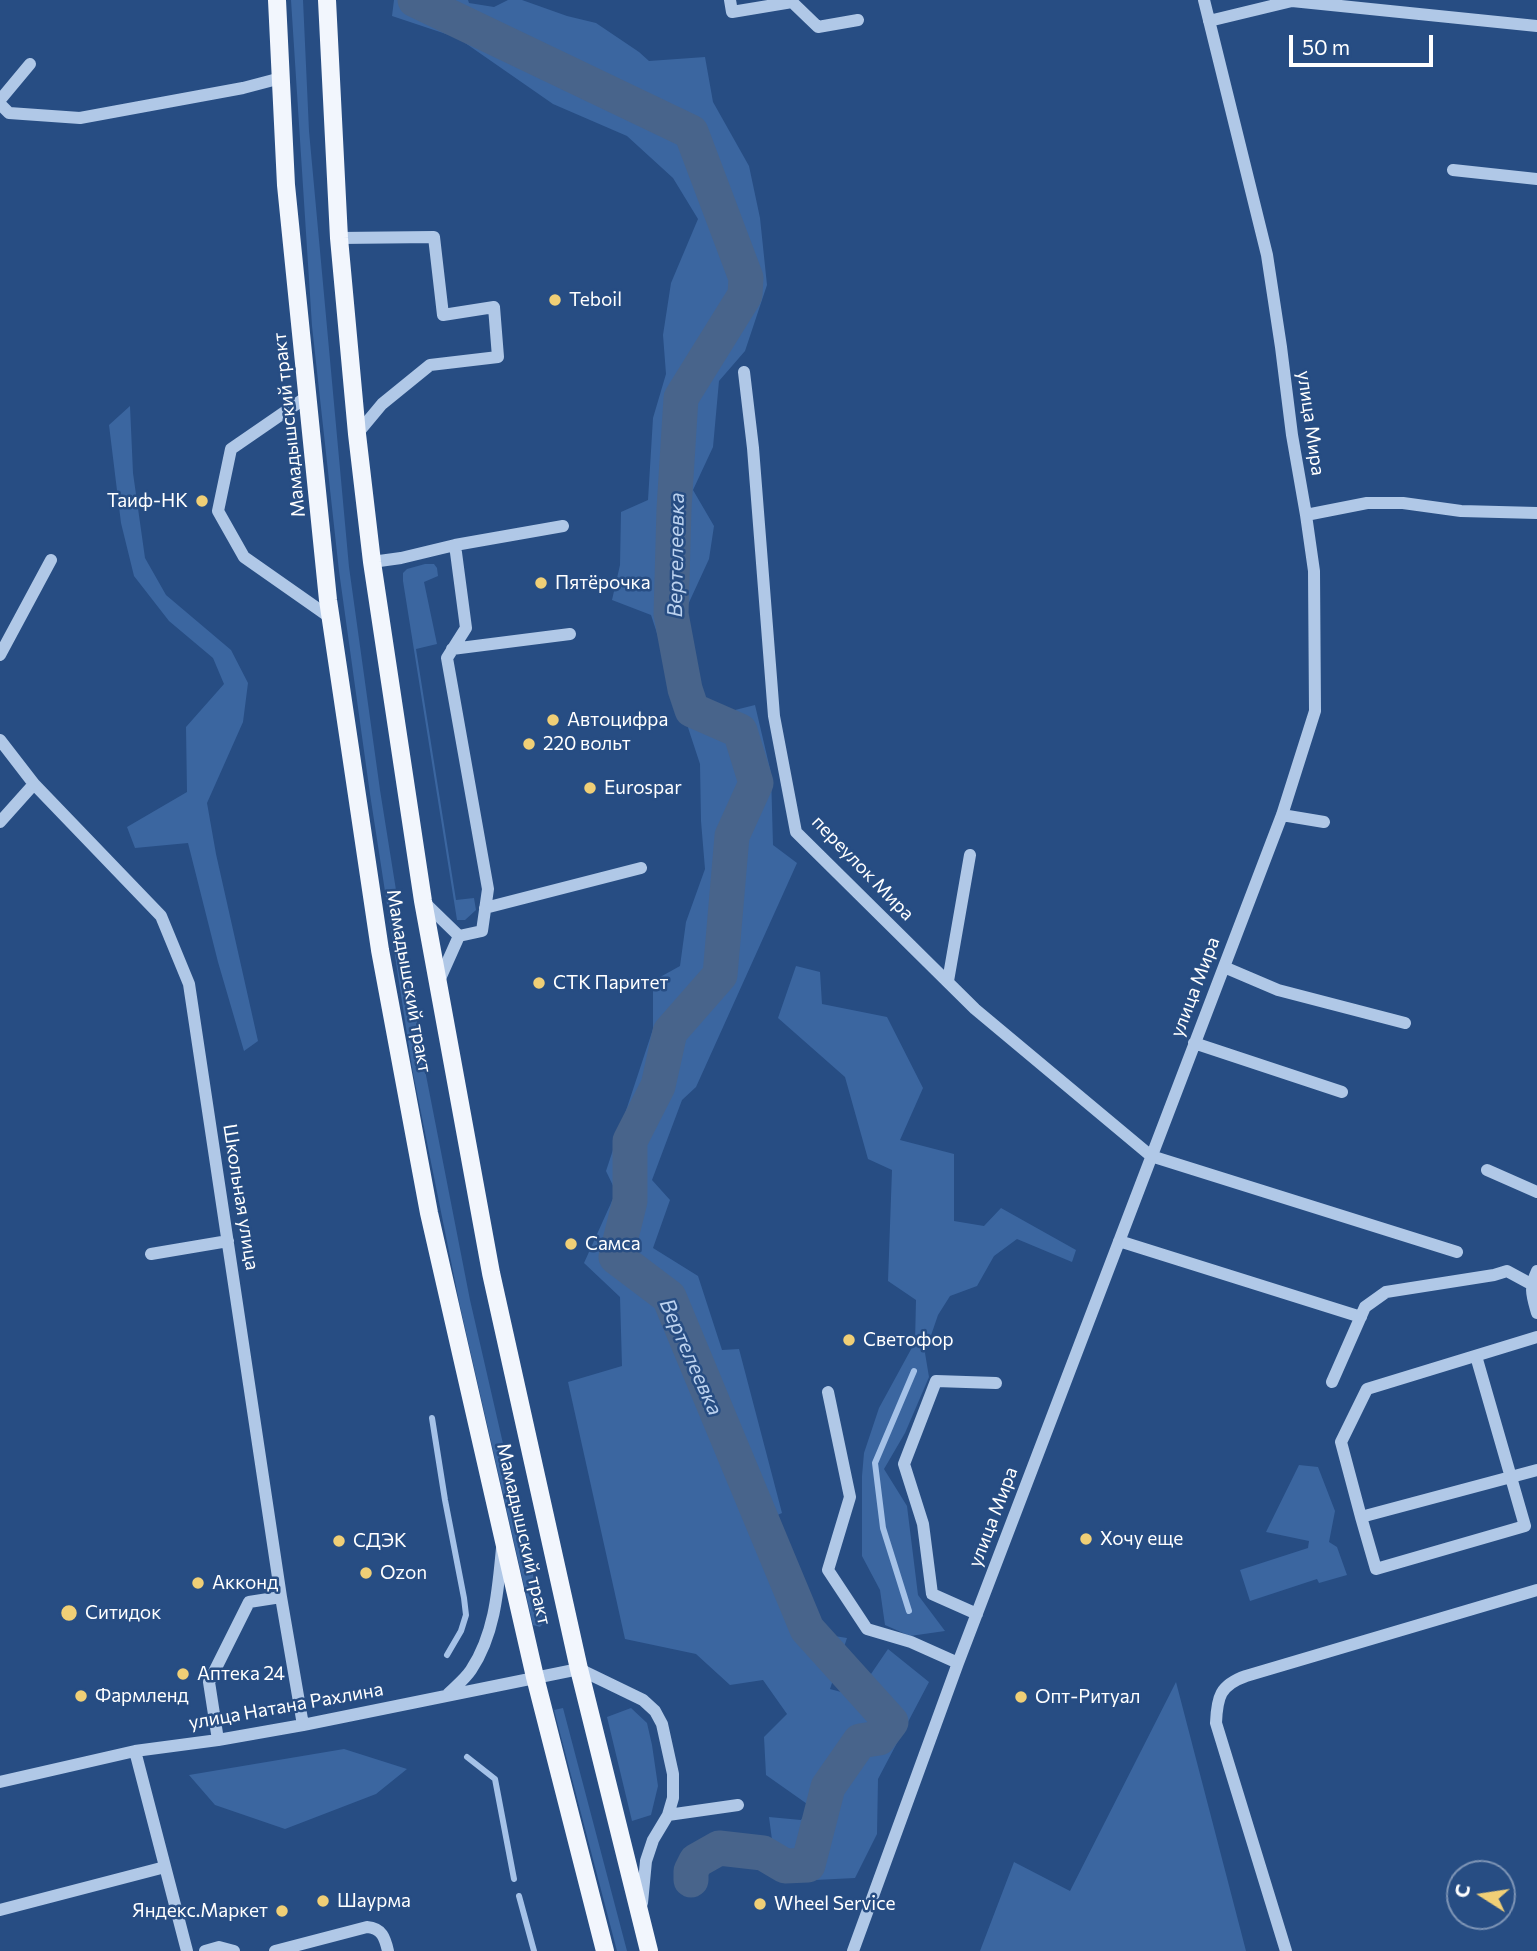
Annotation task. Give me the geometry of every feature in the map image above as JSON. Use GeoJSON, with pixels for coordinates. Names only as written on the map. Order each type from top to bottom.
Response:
{"type":"FeatureCollection","features":[{"type":"Feature","properties":{"kind":"main road","name":"Мамадышский тракт"},"geometry":{"type":"LineString","coordinates":[[277,0],[286,185],[331,618],[380,950],[429,1213],[535,1677],[605,1951]]}},
{"type":"Feature","properties":{"kind":"main road","name":"Мамадышский тракт"},"geometry":{"type":"LineString","coordinates":[[327,0],[340,238],[357,434],[372,562],[423,901],[491,1273],[579,1669],[649,1951]]}},
{"type":"Feature","properties":{"kind":"street"},"geometry":{"type":"LineString","coordinates":[[730,0],[732,12],[792,2],[818,27],[858,20]]}},
{"type":"Feature","properties":{"kind":"street","name":"улица Мира"},"geometry":{"type":"LineString","coordinates":[[853,1951],[958,1662],[1282,815],[1315,711],[1314,571],[1267,256],[1203,0]]}},
{"type":"Feature","properties":{"kind":"street"},"geometry":{"type":"LineString","coordinates":[[1209,21],[1292,1],[1537,26]]}},
{"type":"Feature","properties":{"kind":"street"},"geometry":{"type":"LineString","coordinates":[[30,64],[3,106],[80,118],[243,88],[281,78]]}},
{"type":"Feature","properties":{"kind":"street"},"geometry":{"type":"LineString","coordinates":[[1453,170],[1537,179]]}},
{"type":"Feature","properties":{"kind":"street"},"geometry":{"type":"LineString","coordinates":[[340,238],[434,237],[443,315],[494,307],[498,357],[430,365],[382,404],[357,434]]}},
{"type":"Feature","properties":{"kind":"street","name":"переулок Мира"},"geometry":{"type":"LineString","coordinates":[[744,372],[756,474],[774,716],[796,832],[975,1009],[1151,1156]]}},
{"type":"Feature","properties":{"kind":"street"},"geometry":{"type":"LineString","coordinates":[[307,396],[231,449],[218,510],[244,557],[331,618]]}},
{"type":"Feature","properties":{"kind":"street"},"geometry":{"type":"LineString","coordinates":[[1306,515],[1367,503],[1403,503],[1461,511],[1537,513]]}},
{"type":"Feature","properties":{"kind":"street"},"geometry":{"type":"LineString","coordinates":[[372,562],[563,526]]}},
{"type":"Feature","properties":{"kind":"street"},"geometry":{"type":"LineString","coordinates":[[455,545],[466,628],[447,658],[488,889],[482,931],[459,936]]}},
{"type":"Feature","properties":{"kind":"street"},"geometry":{"type":"LineString","coordinates":[[0,655],[51,561]]}},
{"type":"Feature","properties":{"kind":"street"},"geometry":{"type":"LineString","coordinates":[[453,649],[570,634]]}},
{"type":"Feature","properties":{"kind":"street","name":"Школьная улица"},"geometry":{"type":"LineString","coordinates":[[0,740],[34,784],[161,916],[189,984],[281,1597],[303,1725]]}},
{"type":"Feature","properties":{"kind":"street"},"geometry":{"type":"LineString","coordinates":[[0,822],[34,784]]}},
{"type":"Feature","properties":{"kind":"street"},"geometry":{"type":"LineString","coordinates":[[1282,815],[1324,822]]}},
{"type":"Feature","properties":{"kind":"street"},"geometry":{"type":"LineString","coordinates":[[948,981],[970,855]]}},
{"type":"Feature","properties":{"kind":"street"},"geometry":{"type":"LineString","coordinates":[[485,908],[641,867]]}},
{"type":"Feature","properties":{"kind":"street"},"geometry":{"type":"LineString","coordinates":[[423,901],[459,936]]}},
{"type":"Feature","properties":{"kind":"street"},"geometry":{"type":"LineString","coordinates":[[438,984],[459,936]]}},
{"type":"Feature","properties":{"kind":"street"},"geometry":{"type":"LineString","coordinates":[[1224,967],[1278,990],[1405,1023]]}},
{"type":"Feature","properties":{"kind":"street"},"geometry":{"type":"LineString","coordinates":[[1194,1043],[1342,1091]]}},
{"type":"Feature","properties":{"kind":"street"},"geometry":{"type":"LineString","coordinates":[[1151,1156],[1457,1252]]}},
{"type":"Feature","properties":{"kind":"street"},"geometry":{"type":"LineString","coordinates":[[1487,1170],[1537,1192]]}},
{"type":"Feature","properties":{"kind":"street"},"geometry":{"type":"LineString","coordinates":[[150,1254],[228,1241]]}},
{"type":"Feature","properties":{"kind":"street"},"geometry":{"type":"LineString","coordinates":[[1119,1241],[1360,1317]]}},
{"type":"Feature","properties":{"kind":"street"},"geometry":{"type":"LineString","coordinates":[[1332,1382],[1364,1307],[1386,1292],[1507,1271],[1534,1282]]}},
{"type":"Feature","properties":{"kind":"street"},"geometry":{"type":"LineString","coordinates":[[1537,1271],[1532,1295],[1537,1313]]}},
{"type":"Feature","properties":{"kind":"street"},"geometry":{"type":"LineString","coordinates":[[1476,1356],[1525,1526],[1376,1569],[1341,1443],[1367,1389],[1537,1337]]}},
{"type":"Feature","properties":{"kind":"street"},"geometry":{"type":"LineString","coordinates":[[977,1614],[932,1594],[923,1524],[904,1464],[936,1381],[996,1383]]}},
{"type":"Feature","properties":{"kind":"street"},"geometry":{"type":"LineString","coordinates":[[828,1392],[850,1497],[828,1570],[867,1629],[911,1642],[958,1662]]}},
{"type":"Feature","properties":{"kind":"street"},"geometry":{"type":"LineString","coordinates":[[1361,1517],[1537,1471]]}},
{"type":"Feature","properties":{"kind":"street"},"geometry":{"type":"LineString","coordinates":[[448,1694],[470,1672],[488,1635],[497,1598],[503,1533]]}},
{"type":"Feature","properties":{"kind":"street"},"geometry":{"type":"LineString","coordinates":[[1286,1951],[1216,1723],[1216,1708],[1222,1692],[1231,1681],[1537,1590]]}},
{"type":"Feature","properties":{"kind":"street"},"geometry":{"type":"LineString","coordinates":[[218,1740],[209,1682],[248,1602],[281,1597]]}},
{"type":"Feature","properties":{"kind":"street"},"geometry":{"type":"LineString","coordinates":[[579,1669],[643,1700],[662,1724],[673,1774],[673,1798],[668,1815],[653,1840],[646,1861],[642,1885],[642,1920]]}},
{"type":"Feature","properties":{"kind":"street","name":"улица Натана Рахлина"},"geometry":{"type":"LineString","coordinates":[[0,1782],[135,1751],[303,1725],[579,1669]]}},
{"type":"Feature","properties":{"kind":"street"},"geometry":{"type":"LineString","coordinates":[[135,1751],[187,1951]]}},
{"type":"Feature","properties":{"kind":"street"},"geometry":{"type":"LineString","coordinates":[[668,1815],[738,1805]]}},
{"type":"Feature","properties":{"kind":"street"},"geometry":{"type":"LineString","coordinates":[[0,1910],[165,1867]]}},
{"type":"Feature","properties":{"kind":"street"},"geometry":{"type":"LineString","coordinates":[[275,1951],[367,1927],[382,1933],[388,1951]]}},
{"type":"Feature","properties":{"kind":"street"},"geometry":{"type":"LineString","coordinates":[[205,1951],[219,1947],[233,1951]]}},
{"type":"Feature","properties":{"kind":"shaded area"},"geometry":{"type":"Polygon","coordinates":[[[291,0],[303,0],[309,131],[349,567],[380,790],[424,1065],[470,1300],[544,1622],[540,1627],[533,1625],[460,1306],[413,1073],[370,794],[339,571],[312,326],[291,0]]]}},
{"type":"Feature","properties":{"kind":"shaded area"},"geometry":{"type":"Polygon","coordinates":[[[394,0],[468,0],[469,3],[494,7],[508,0],[522,0],[596,23],[649,61],[705,57],[713,102],[749,166],[760,218],[767,285],[745,351],[719,381],[713,447],[693,490],[714,526],[709,559],[686,609],[699,702],[727,712],[755,705],[771,773],[773,845],[797,863],[696,1087],[682,1100],[652,1180],[670,1200],[653,1248],[698,1276],[722,1350],[739,1349],[782,1513],[766,1520],[816,1633],[847,1638],[830,1689],[856,1696],[888,1649],[929,1682],[878,1779],[877,1834],[855,1878],[795,1881],[774,1855],[769,1817],[801,1820],[810,1806],[766,1775],[764,1737],[787,1714],[763,1680],[730,1685],[696,1654],[625,1639],[568,1382],[622,1366],[620,1297],[584,1263],[616,1192],[606,1171],[653,1029],[653,981],[680,966],[686,922],[705,869],[700,764],[651,615],[612,600],[620,565],[621,512],[648,500],[653,418],[666,374],[663,335],[671,283],[698,219],[673,178],[627,136],[553,104],[458,38],[392,16],[394,0]]]}},
{"type":"Feature","properties":{"kind":"shaded area"},"geometry":{"type":"Polygon","coordinates":[[[130,406],[133,473],[145,558],[166,595],[231,650],[248,683],[243,722],[207,803],[258,1041],[244,1051],[188,843],[135,848],[127,827],[187,792],[186,727],[224,684],[213,658],[169,621],[134,576],[121,523],[109,425],[130,406]]]}},
{"type":"Feature","properties":{"kind":"shaded area"},"geometry":{"type":"Polygon","coordinates":[[[434,564],[437,568],[438,576],[424,582],[437,644],[416,649],[456,900],[474,898],[476,910],[465,920],[457,920],[403,581],[403,573],[407,569],[434,564]]]}},
{"type":"Feature","properties":{"kind":"shaded area"},"geometry":{"type":"Polygon","coordinates":[[[796,966],[820,972],[822,1004],[887,1017],[923,1088],[900,1140],[954,1154],[954,1221],[984,1226],[1001,1208],[1076,1250],[1072,1262],[1017,1239],[994,1256],[977,1286],[950,1296],[938,1315],[925,1353],[929,1377],[905,1433],[884,1469],[907,1506],[918,1595],[945,1631],[910,1636],[885,1625],[880,1590],[862,1556],[864,1453],[879,1408],[915,1342],[916,1300],[888,1281],[892,1170],[868,1159],[845,1077],[778,1018],[796,966]]]}},
{"type":"Feature","properties":{"kind":"shaded area"},"geometry":{"type":"Polygon","coordinates":[[[1299,1465],[1318,1467],[1335,1511],[1329,1542],[1337,1547],[1347,1575],[1319,1583],[1317,1579],[1250,1601],[1240,1570],[1308,1548],[1309,1541],[1266,1532],[1299,1465]]]}},
{"type":"Feature","properties":{"kind":"shaded area"},"geometry":{"type":"Polygon","coordinates":[[[1176,1682],[1246,1951],[980,1951],[1014,1862],[1070,1891],[1176,1682]]]}},
{"type":"Feature","properties":{"kind":"shaded area"},"geometry":{"type":"Polygon","coordinates":[[[563,1708],[627,1951],[617,1951],[554,1710],[563,1708]]]}},
{"type":"Feature","properties":{"kind":"shaded area"},"geometry":{"type":"Polygon","coordinates":[[[631,1708],[647,1723],[658,1786],[651,1815],[632,1821],[607,1717],[631,1708]]]}},
{"type":"Feature","properties":{"kind":"shaded area"},"geometry":{"type":"Polygon","coordinates":[[[344,1749],[407,1769],[376,1794],[285,1829],[215,1805],[189,1775],[344,1749]]]}},
{"type":"Feature","properties":{"kind":"waterway","name":"Вертелеевка"},"geometry":{"type":"LineString","coordinates":[[415,0],[691,132],[746,278],[745,295],[681,398],[671,614],[685,689],[692,710],[740,731],[756,783],[732,836],[720,975],[670,1032],[658,1086],[630,1141],[630,1201],[616,1257],[669,1297],[807,1629],[891,1722],[879,1738],[860,1741],[828,1787],[808,1865],[785,1866],[763,1853],[719,1848],[696,1861],[691,1871],[691,1880]]}},
{"type":"Feature","properties":{"kind":"waterway"},"geometry":{"type":"LineString","coordinates":[[909,1611],[883,1528],[875,1463],[914,1371]]}},
{"type":"Feature","properties":{"kind":"waterway"},"geometry":{"type":"LineString","coordinates":[[432,1418],[466,1615],[461,1631],[447,1655]]}},
{"type":"Feature","properties":{"kind":"waterway"},"geometry":{"type":"LineString","coordinates":[[467,1757],[495,1779],[514,1879]]}},
{"type":"Feature","properties":{"kind":"waterway"},"geometry":{"type":"LineString","coordinates":[[519,1896],[534,1951]]}},
{"type":"Feature","properties":{"kind":"place","name":"Teboil"},"geometry":{"type":"Point","coordinates":[555,300]}},
{"type":"Feature","properties":{"kind":"place","name":"Таиф-НК"},"geometry":{"type":"Point","coordinates":[202,501]}},
{"type":"Feature","properties":{"kind":"place","name":"Пятёрочка"},"geometry":{"type":"Point","coordinates":[541,583]}},
{"type":"Feature","properties":{"kind":"place","name":"Автоцифра"},"geometry":{"type":"Point","coordinates":[553,720]}},
{"type":"Feature","properties":{"kind":"place","name":"220 вольт"},"geometry":{"type":"Point","coordinates":[529,744]}},
{"type":"Feature","properties":{"kind":"place","name":"Eurospar"},"geometry":{"type":"Point","coordinates":[590,788]}},
{"type":"Feature","properties":{"kind":"place","name":"СТК Паритет"},"geometry":{"type":"Point","coordinates":[539,983]}},
{"type":"Feature","properties":{"kind":"place","name":"Самса"},"geometry":{"type":"Point","coordinates":[571,1244]}},
{"type":"Feature","properties":{"kind":"place","name":"Светофор"},"geometry":{"type":"Point","coordinates":[849,1340]}},
{"type":"Feature","properties":{"kind":"place","name":"Хочу еще"},"geometry":{"type":"Point","coordinates":[1086,1539]}},
{"type":"Feature","properties":{"kind":"place","name":"СДЭК"},"geometry":{"type":"Point","coordinates":[339,1541]}},
{"type":"Feature","properties":{"kind":"place","name":"Ozon"},"geometry":{"type":"Point","coordinates":[366,1573]}},
{"type":"Feature","properties":{"kind":"place","name":"Акконд"},"geometry":{"type":"Point","coordinates":[198,1583]}},
{"type":"Feature","properties":{"kind":"place","name":"Ситидок"},"geometry":{"type":"Point","coordinates":[69,1613]}},
{"type":"Feature","properties":{"kind":"place","name":"Аптека 24"},"geometry":{"type":"Point","coordinates":[183,1674]}},
{"type":"Feature","properties":{"kind":"place","name":"Фармленд"},"geometry":{"type":"Point","coordinates":[81,1696]}},
{"type":"Feature","properties":{"kind":"place","name":"Опт-Ритуал"},"geometry":{"type":"Point","coordinates":[1021,1697]}},
{"type":"Feature","properties":{"kind":"place","name":"Шаурма"},"geometry":{"type":"Point","coordinates":[323,1901]}},
{"type":"Feature","properties":{"kind":"place","name":"Wheel Service"},"geometry":{"type":"Point","coordinates":[760,1904]}},
{"type":"Feature","properties":{"kind":"place","name":"Яндекс.Маркет"},"geometry":{"type":"Point","coordinates":[282,1911]}}]}
